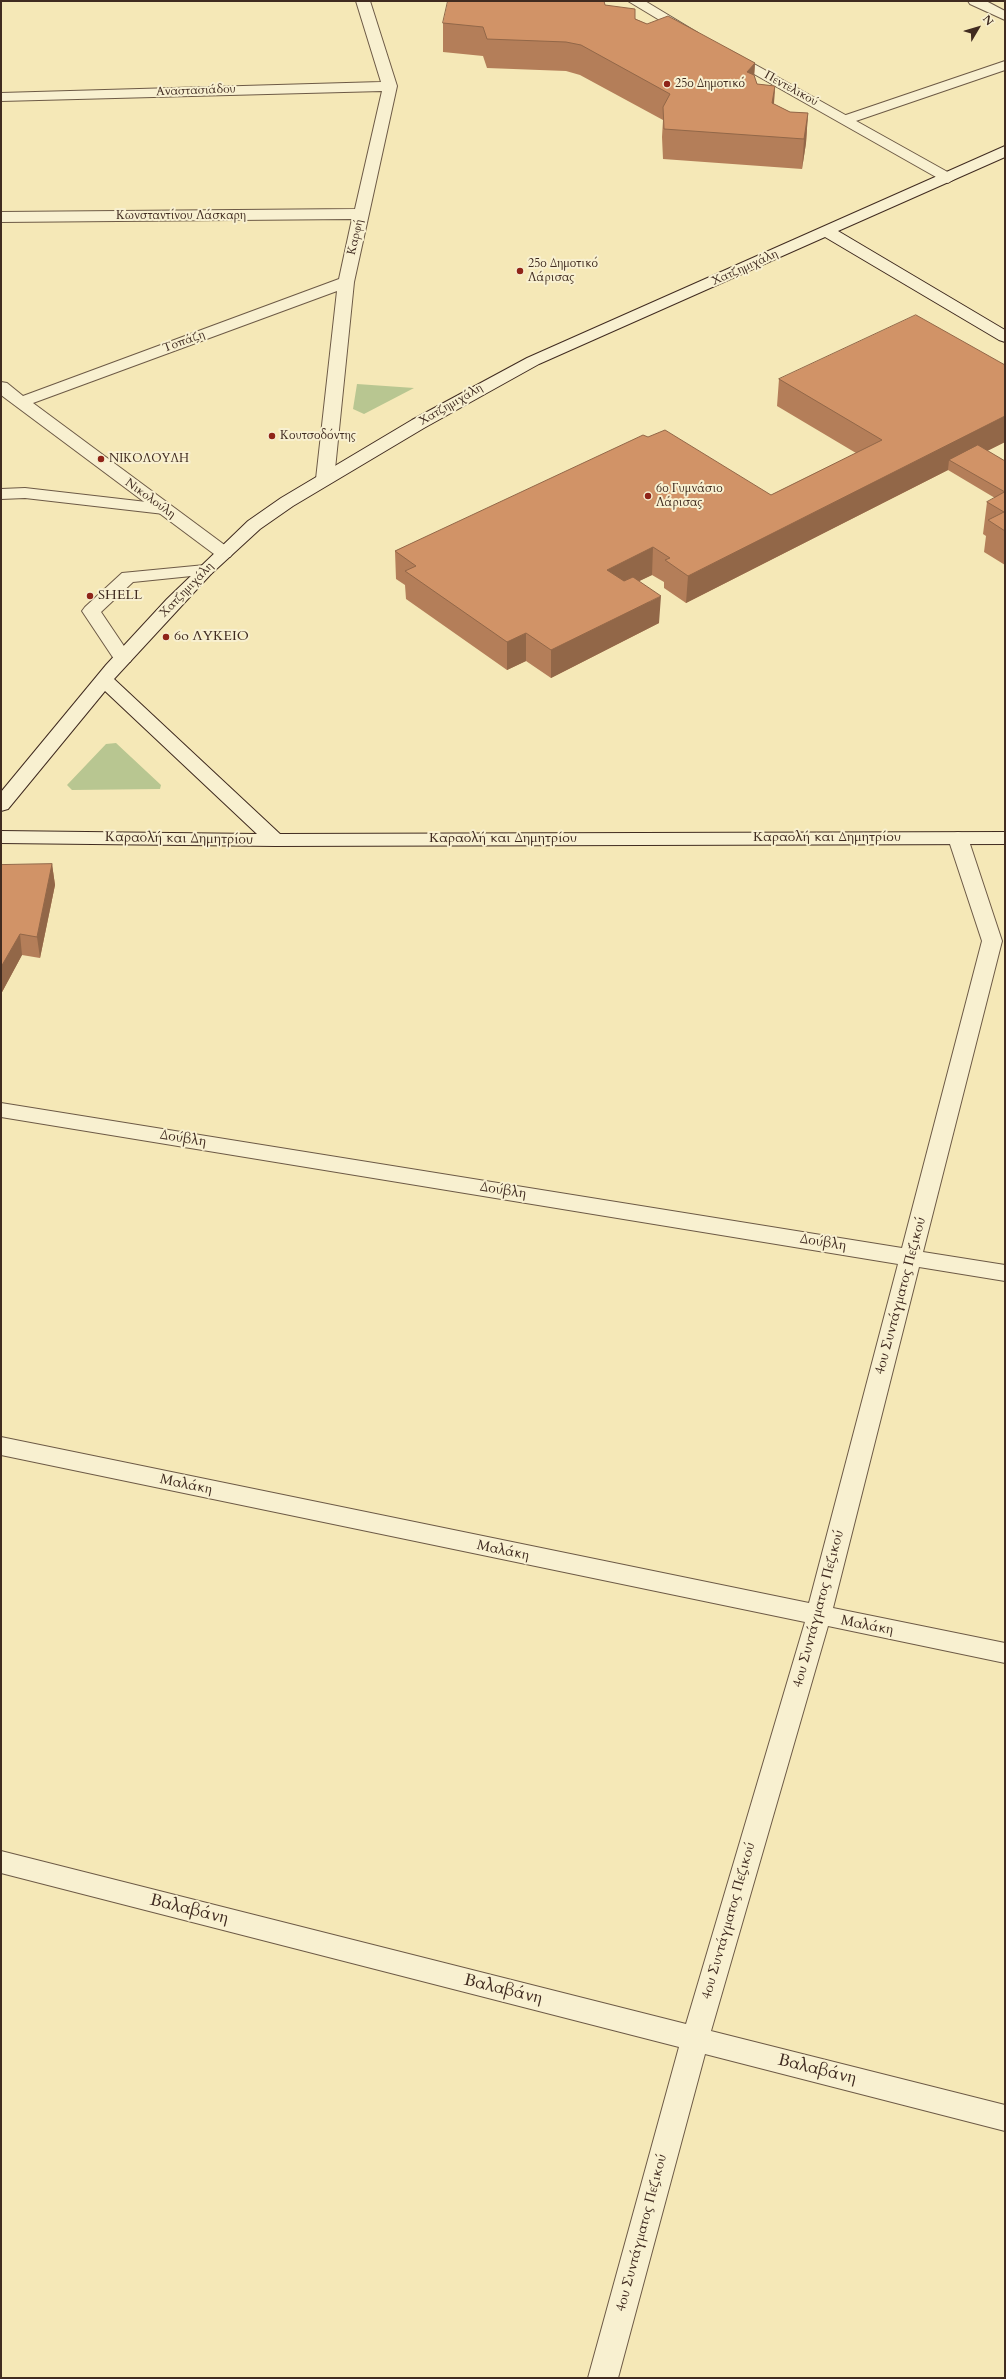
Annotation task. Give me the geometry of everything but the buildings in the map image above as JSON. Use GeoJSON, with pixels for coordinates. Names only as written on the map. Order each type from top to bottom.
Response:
{"type":"FeatureCollection","features":[{"type":"Feature","properties":{"kind":"street","name":"Καρφή"},"geometry":{"type":"LineString","coordinates":[[325,479],[346,282],[390,86],[363,1]]}},
{"type":"Feature","properties":{"kind":"street"},"geometry":{"type":"LineString","coordinates":[[635,1],[702,39]]}},
{"type":"Feature","properties":{"kind":"street"},"geometry":{"type":"LineString","coordinates":[[975,1],[1005,16]]}},
{"type":"Feature","properties":{"kind":"street","name":"Πεντελικού"},"geometry":{"type":"LineString","coordinates":[[716,47],[948,178]]}},
{"type":"Feature","properties":{"kind":"street"},"geometry":{"type":"LineString","coordinates":[[845,120],[1005,65]]}},
{"type":"Feature","properties":{"kind":"street","name":"Αναστασιάδου"},"geometry":{"type":"LineString","coordinates":[[1,97],[390,86]]}},
{"type":"Feature","properties":{"kind":"street","name":"Χατζημιχάλη"},"geometry":{"type":"LineString","coordinates":[[1,805],[123,658],[205,570],[263,518],[418,424],[533,361],[827,232],[1005,151]]}},
{"type":"Feature","properties":{"kind":"street","name":"Κωνσταντίνου Λάσκαρη"},"geometry":{"type":"LineString","coordinates":[[1,217],[362,214]]}},
{"type":"Feature","properties":{"kind":"street"},"geometry":{"type":"LineString","coordinates":[[827,232],[1005,337]]}},
{"type":"Feature","properties":{"kind":"street","name":"Τοπάζη"},"geometry":{"type":"LineString","coordinates":[[21,402],[346,282]]}},
{"type":"Feature","properties":{"kind":"street","name":"Νικολούλη"},"geometry":{"type":"LineString","coordinates":[[1,387],[224,553]]}},
{"type":"Feature","properties":{"kind":"street"},"geometry":{"type":"LineString","coordinates":[[1,494],[25,493],[164,509]]}},
{"type":"Feature","properties":{"kind":"street"},"geometry":{"type":"LineString","coordinates":[[123,658],[91,611],[128,577],[205,570]]}},
{"type":"Feature","properties":{"kind":"street"},"geometry":{"type":"LineString","coordinates":[[104,680],[276,840]]}},
{"type":"Feature","properties":{"kind":"street","name":"Καραολή και Δημητρίου"},"geometry":{"type":"LineString","coordinates":[[1,837],[276,840],[1005,838]]}},
{"type":"Feature","properties":{"kind":"street","name":"4ου Συντάγματος Πεζικού"},"geometry":{"type":"LineString","coordinates":[[603,2378],[695,2039],[818,1616],[911,1258],[998,942],[958,838]]}},
{"type":"Feature","properties":{"kind":"street","name":"Δούβλη"},"geometry":{"type":"LineString","coordinates":[[1,1110],[1005,1273]]}},
{"type":"Feature","properties":{"kind":"street","name":"Μαλάκη"},"geometry":{"type":"LineString","coordinates":[[1,1446],[818,1616],[1005,1653]]}},
{"type":"Feature","properties":{"kind":"street","name":"Βαλαβάνη"},"geometry":{"type":"LineString","coordinates":[[1,1862],[1005,2118]]}},
{"type":"Feature","properties":{"kind":"green space"},"geometry":{"type":"Polygon","coordinates":[[[357,384],[414,388],[364,414],[353,409],[357,384]]]}},
{"type":"Feature","properties":{"kind":"green space"},"geometry":{"type":"Polygon","coordinates":[[[116,743],[161,785],[160,789],[72,790],[67,785],[106,744],[116,743]]]}},
{"type":"Feature","properties":{"kind":"place","name":"25ο Δημοτικό"},"geometry":{"type":"Point","coordinates":[667,84]}},
{"type":"Feature","properties":{"kind":"place","name":"25ο Δημοτικό Λάρισας"},"geometry":{"type":"Point","coordinates":[520,271]}},
{"type":"Feature","properties":{"kind":"place","name":"Κουτσοδόντης"},"geometry":{"type":"Point","coordinates":[272,436]}},
{"type":"Feature","properties":{"kind":"place","name":"ΝΙΚΟΛΟΥΛΗ"},"geometry":{"type":"Point","coordinates":[101,459]}},
{"type":"Feature","properties":{"kind":"place","name":"6ο Γυμνάσιο Λάρισας"},"geometry":{"type":"Point","coordinates":[648,496]}},
{"type":"Feature","properties":{"kind":"place","name":"SHELL"},"geometry":{"type":"Point","coordinates":[90,596]}},
{"type":"Feature","properties":{"kind":"place","name":"6o ΛΥΚΕΙΟ"},"geometry":{"type":"Point","coordinates":[166,637]}}]}
